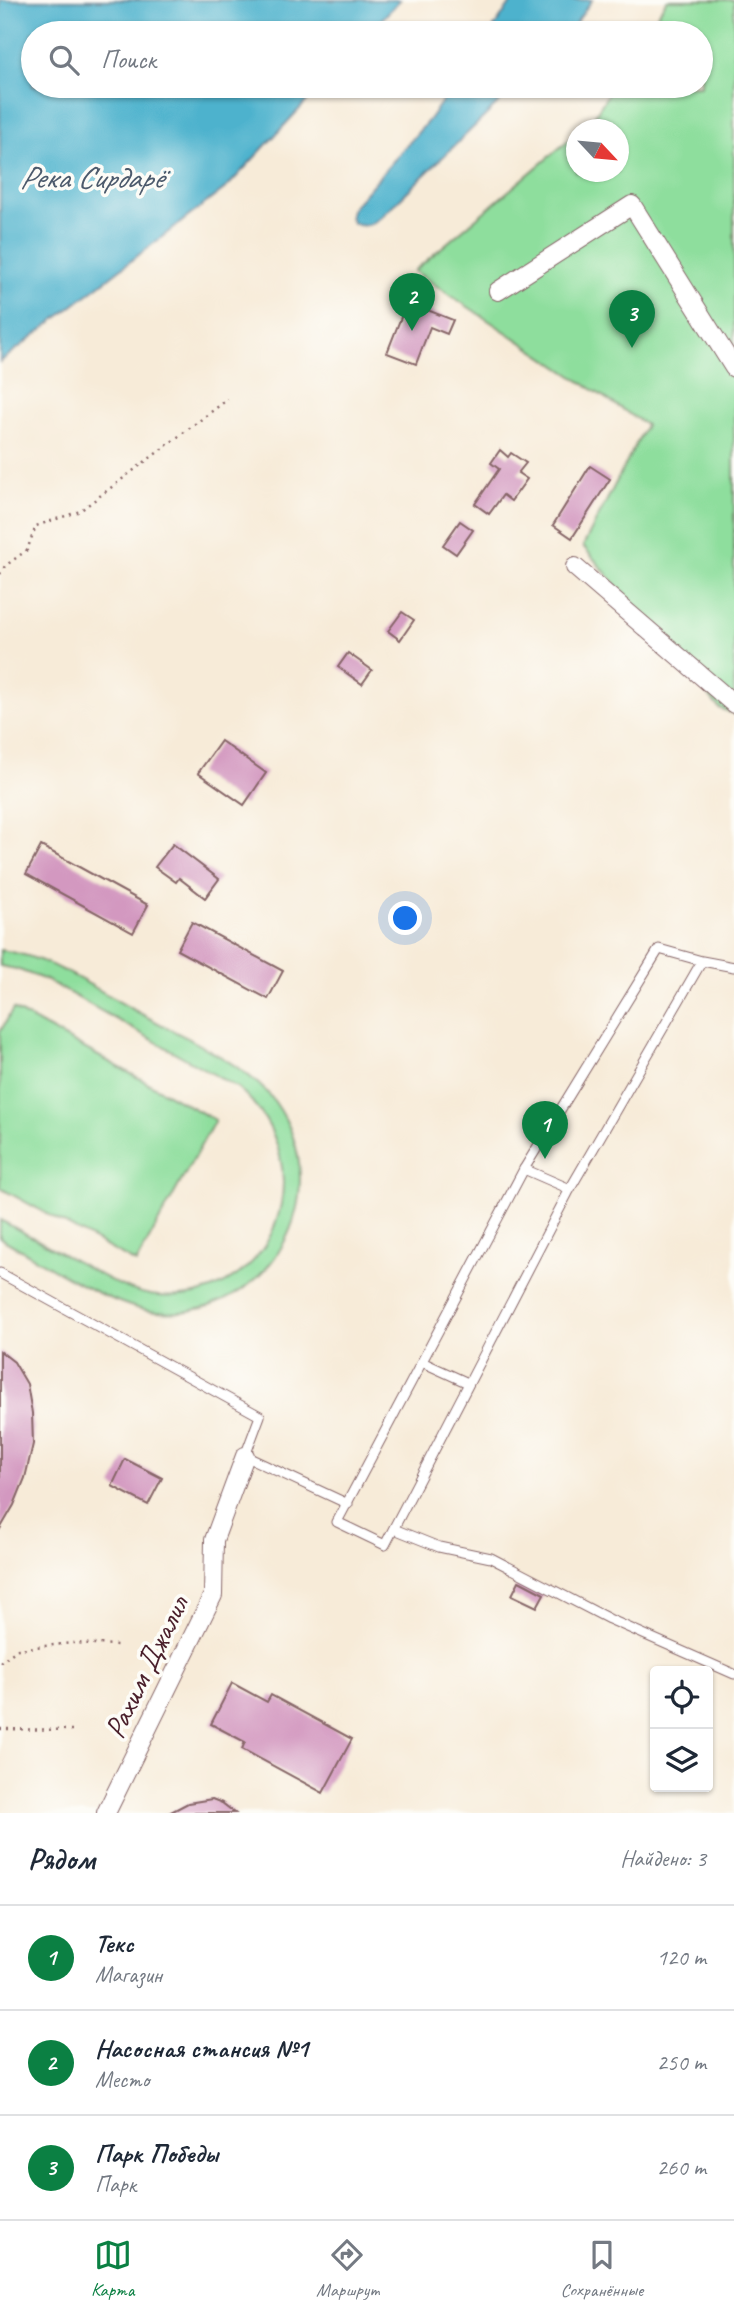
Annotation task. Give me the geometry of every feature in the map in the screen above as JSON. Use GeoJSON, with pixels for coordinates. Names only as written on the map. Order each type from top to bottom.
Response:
{"type":"FeatureCollection","features":[{"type":"Feature","properties":{"kind":"street"},"geometry":{"type":"LineString","coordinates":[[498,291],[632,205],[734,368]]}},
{"type":"Feature","properties":{"kind":"street"},"geometry":{"type":"LineString","coordinates":[[575,567],[734,704]]}},
{"type":"Feature","properties":{"kind":"street","name":"Рахим Джалил"},"geometry":{"type":"LineString","coordinates":[[106,1813],[212,1595],[214,1540],[245,1456]]}},
{"type":"Feature","properties":{"kind":"lane"},"geometry":{"type":"LineString","coordinates":[[702,961],[570,1189],[386,1545],[337,1522],[524,1169],[659,949],[734,967]]}},
{"type":"Feature","properties":{"kind":"lane"},"geometry":{"type":"LineString","coordinates":[[524,1169],[570,1189]]}},
{"type":"Feature","properties":{"kind":"lane"},"geometry":{"type":"LineString","coordinates":[[0,1273],[260,1416],[245,1456],[348,1504]]}},
{"type":"Feature","properties":{"kind":"lane"},"geometry":{"type":"LineString","coordinates":[[422,1362],[468,1384]]}},
{"type":"Feature","properties":{"kind":"lane"},"geometry":{"type":"LineString","coordinates":[[394,1529],[439,1547],[491,1558],[609,1619],[734,1674]]}},
{"type":"Feature","properties":{"kind":"path"},"geometry":{"type":"LineString","coordinates":[[0,574],[5,566],[27,550],[36,526],[80,511],[228,399]]}},
{"type":"Feature","properties":{"kind":"path"},"geometry":{"type":"LineString","coordinates":[[0,1662],[18,1649],[72,1643],[118,1645]]}},
{"type":"Feature","properties":{"kind":"path"},"geometry":{"type":"LineString","coordinates":[[0,1729],[74,1730]]}},
{"type":"Feature","properties":{"kind":"green space"},"geometry":{"type":"Polygon","coordinates":[[[667,0],[734,0],[734,714],[719,708],[583,546],[646,425],[414,271],[566,142],[566,182],[629,182],[629,119],[592,119],[606,98],[713,98],[713,21],[654,21],[667,0]]]}},
{"type":"Feature","properties":{"kind":"green space"},"geometry":{"type":"Polygon","coordinates":[[[0,950],[18,953],[53,966],[210,1050],[247,1075],[275,1102],[293,1138],[300,1175],[296,1211],[283,1245],[261,1274],[232,1296],[197,1309],[157,1312],[139,1309],[98,1293],[0,1238],[0,1220],[125,1287],[158,1296],[199,1293],[232,1278],[258,1255],[275,1224],[283,1190],[280,1154],[265,1119],[238,1088],[46,980],[0,966],[0,950]]]}},
{"type":"Feature","properties":{"kind":"green space"},"geometry":{"type":"Polygon","coordinates":[[[13,1009],[215,1120],[136,1263],[0,1188],[0,1032],[13,1009]]]}},
{"type":"Feature","properties":{"kind":"water","name":"Река Сирдарё"},"geometry":{"type":"Polygon","coordinates":[[[0,0],[400,0],[380,21],[21,21],[21,98],[310,98],[228,186],[0,362],[0,0]]]}},
{"type":"Feature","properties":{"kind":"water"},"geometry":{"type":"Polygon","coordinates":[[[513,0],[592,0],[577,21],[498,21],[513,0]]]}},
{"type":"Feature","properties":{"kind":"water"},"geometry":{"type":"Polygon","coordinates":[[[444,98],[504,98],[380,218],[367,225],[353,223],[350,216],[353,207],[428,121],[444,98]]]}},
{"type":"Feature","properties":{"kind":"building"},"geometry":{"type":"Polygon","coordinates":[[[407,302],[453,320],[447,334],[430,327],[416,364],[387,353],[407,302]]]}},
{"type":"Feature","properties":{"kind":"building"},"geometry":{"type":"Polygon","coordinates":[[[500,450],[508,457],[511,453],[526,463],[518,473],[527,479],[511,501],[503,495],[489,514],[475,504],[499,469],[491,463],[500,450]]]}},
{"type":"Feature","properties":{"kind":"building"},"geometry":{"type":"Polygon","coordinates":[[[590,466],[610,479],[572,538],[553,525],[590,466]]]}},
{"type":"Feature","properties":{"kind":"building"},"geometry":{"type":"Polygon","coordinates":[[[460,521],[473,530],[456,554],[443,545],[460,521]]]}},
{"type":"Feature","properties":{"kind":"building"},"geometry":{"type":"Polygon","coordinates":[[[402,612],[414,620],[400,640],[388,631],[402,612]]]}},
{"type":"Feature","properties":{"kind":"building"},"geometry":{"type":"Polygon","coordinates":[[[348,653],[372,670],[362,684],[338,667],[348,653]]]}},
{"type":"Feature","properties":{"kind":"building"},"geometry":{"type":"Polygon","coordinates":[[[221,741],[266,773],[244,805],[198,773],[221,741]]]}},
{"type":"Feature","properties":{"kind":"building"},"geometry":{"type":"Polygon","coordinates":[[[173,844],[219,879],[205,898],[179,878],[176,882],[155,867],[173,844]]]}},
{"type":"Feature","properties":{"kind":"building"},"geometry":{"type":"Polygon","coordinates":[[[41,846],[148,905],[133,933],[26,874],[41,846]]]}},
{"type":"Feature","properties":{"kind":"building"},"geometry":{"type":"Polygon","coordinates":[[[192,922],[283,971],[268,999],[177,950],[192,922]]]}},
{"type":"Feature","properties":{"kind":"building"},"geometry":{"type":"Polygon","coordinates":[[[0,1351],[14,1362],[27,1384],[33,1444],[25,1478],[0,1529],[0,1351]]]}},
{"type":"Feature","properties":{"kind":"building"},"geometry":{"type":"Polygon","coordinates":[[[125,1459],[162,1478],[148,1505],[112,1486],[125,1459]]]}},
{"type":"Feature","properties":{"kind":"building"},"geometry":{"type":"Polygon","coordinates":[[[519,1581],[544,1594],[537,1607],[512,1595],[519,1581]]]}},
{"type":"Feature","properties":{"kind":"building"},"geometry":{"type":"Polygon","coordinates":[[[232,1683],[267,1702],[271,1695],[352,1739],[323,1793],[242,1749],[245,1742],[211,1724],[232,1683]]]}},
{"type":"Feature","properties":{"kind":"building"},"geometry":{"type":"Polygon","coordinates":[[[212,1799],[235,1813],[169,1813],[188,1803],[212,1799]]]}},
{"type":"Feature","properties":{"kind":"place","name":"Насосная стансия №1"},"geometry":{"type":"Point","coordinates":[412,331]}},
{"type":"Feature","properties":{"kind":"place","name":"Парк Победы"},"geometry":{"type":"Point","coordinates":[632,348]}},
{"type":"Feature","properties":{"kind":"place","name":"Текс"},"geometry":{"type":"Point","coordinates":[545,1159]}}]}
